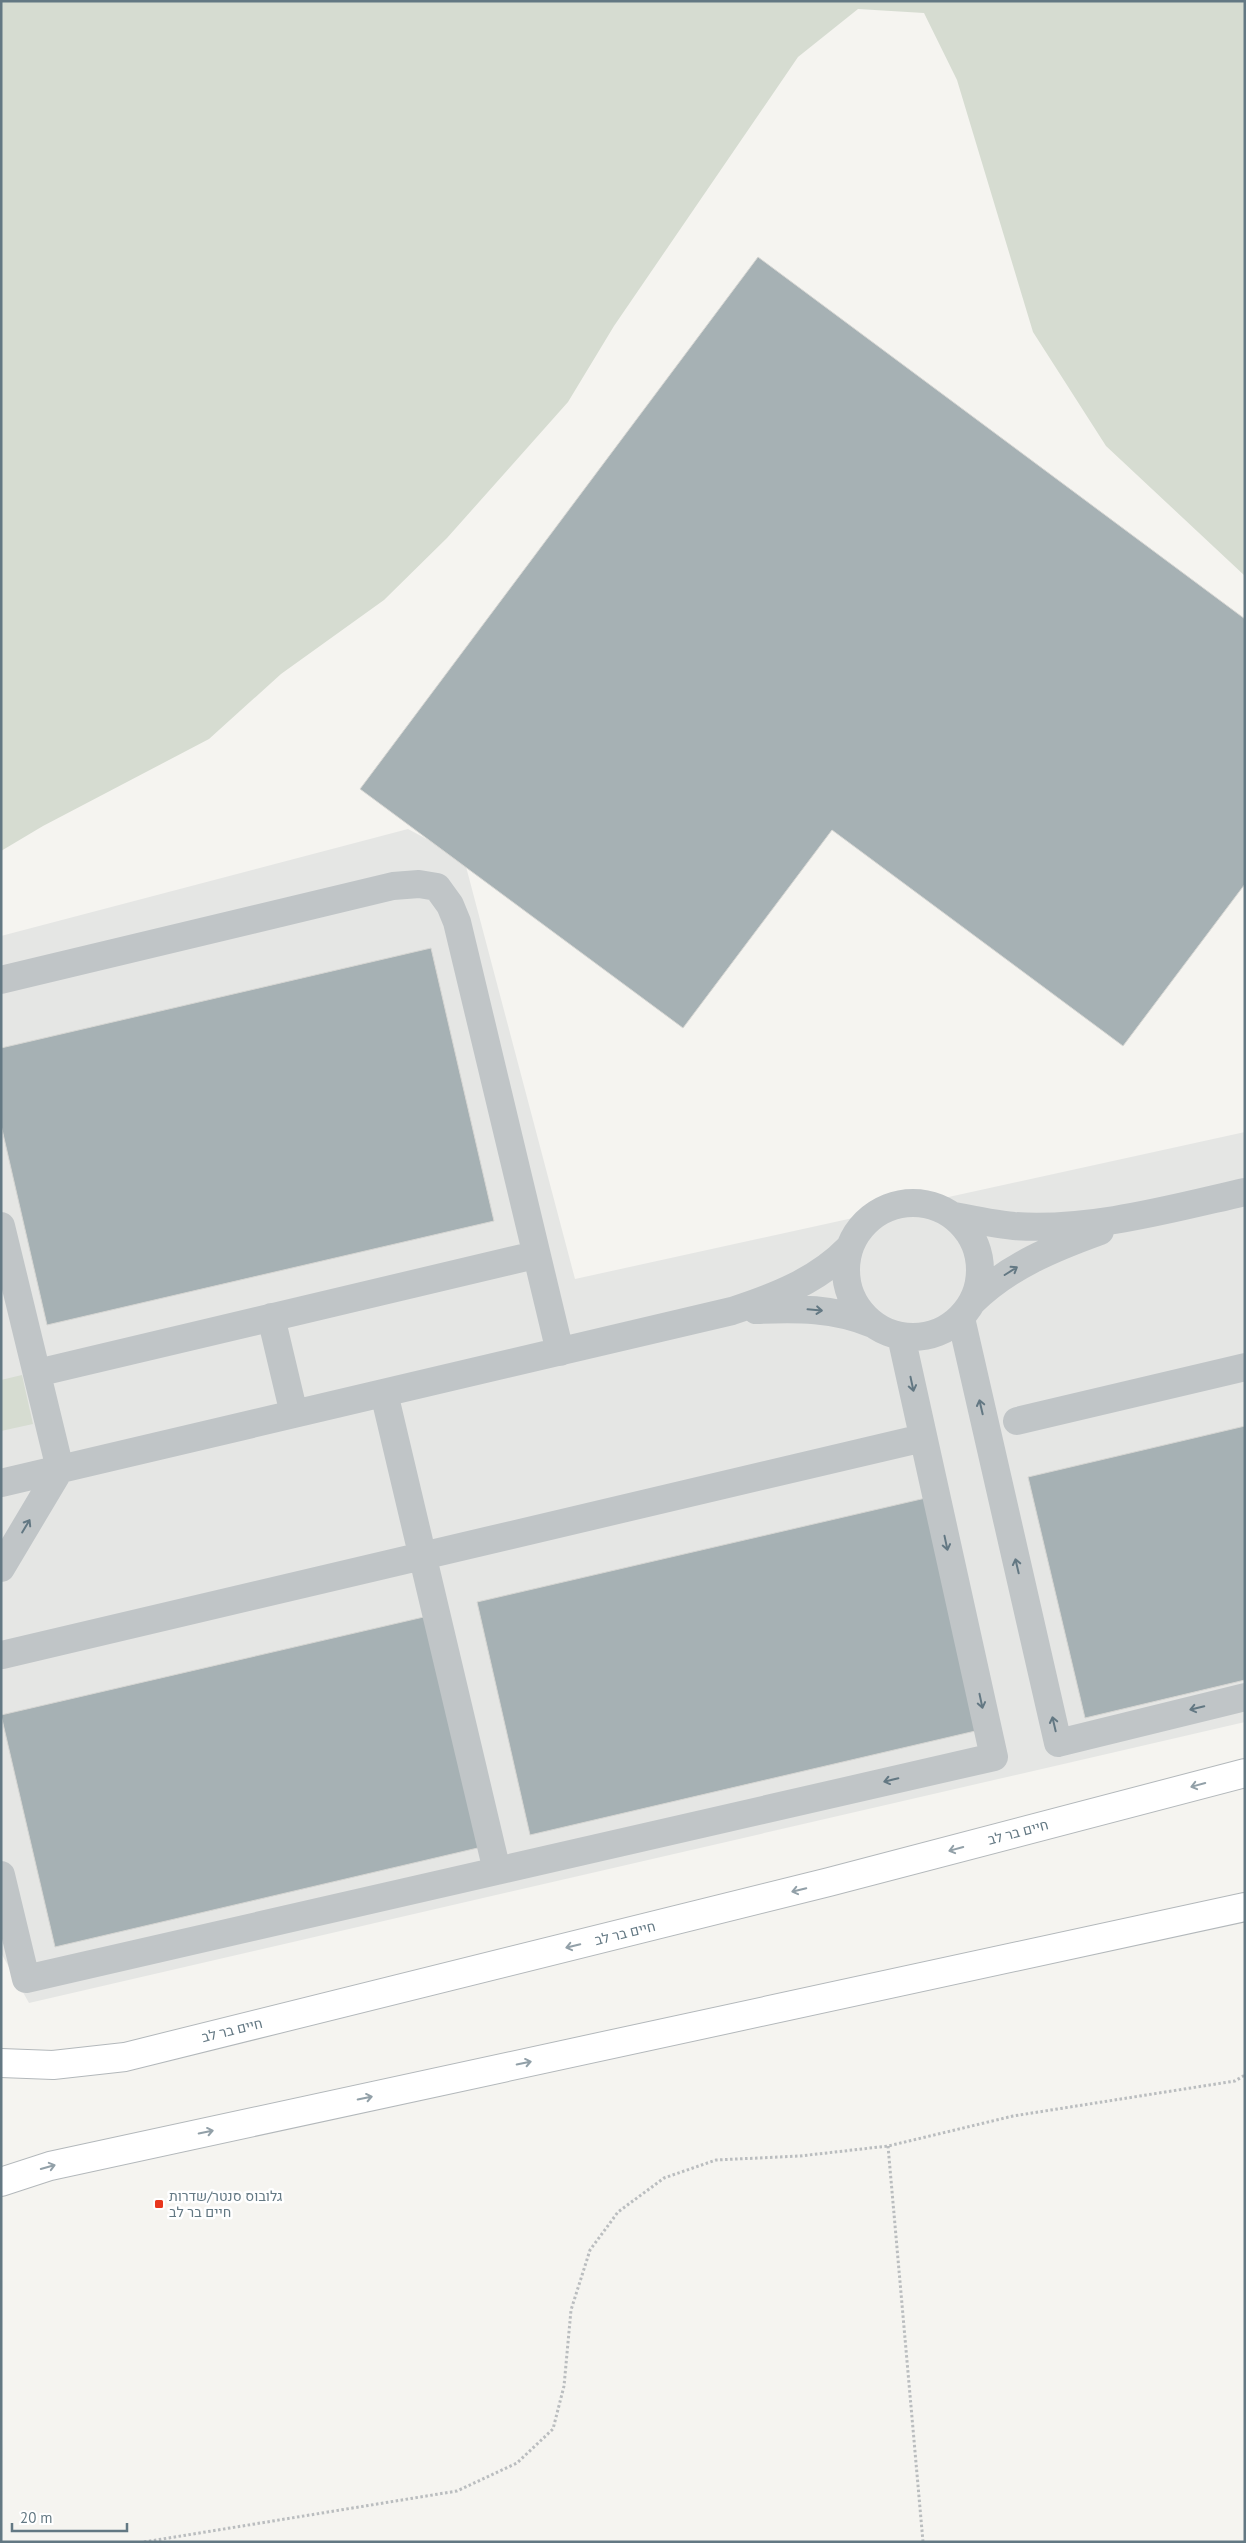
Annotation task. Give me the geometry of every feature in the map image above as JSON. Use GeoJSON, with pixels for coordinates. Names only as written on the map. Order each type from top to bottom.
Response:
{"type":"FeatureCollection","features":[{"type":"Feature","properties":{"kind":"main road","name":"חיים בר לב"},"geometry":{"type":"LineString","coordinates":[[1,2063],[53,2064],[125,2057],[829,1882],[1245,1773]]}},
{"type":"Feature","properties":{"kind":"main road"},"geometry":{"type":"LineString","coordinates":[[1,2182],[50,2166],[1245,1907]]}},
{"type":"Feature","properties":{"kind":"street"},"geometry":{"type":"LineString","coordinates":[[1,980],[392,886],[419,884],[437,887],[450,904],[457,922],[535,1255],[560,1352]]}},
{"type":"Feature","properties":{"kind":"street"},"geometry":{"type":"LineString","coordinates":[[1,1483],[732,1311],[784,1292],[809,1280],[832,1265],[849,1248],[866,1222],[894,1205],[926,1203],[954,1216],[988,1223],[1034,1226],[1091,1223],[1158,1212],[1245,1192]]}},
{"type":"Feature","properties":{"kind":"street"},"geometry":{"type":"LineString","coordinates":[[732,1311],[774,1308],[816,1310],[854,1316],[901,1336],[933,1334],[967,1310],[995,1282],[1036,1257],[1099,1232],[1158,1212]]}},
{"type":"Feature","properties":{"kind":"street"},"geometry":{"type":"LineString","coordinates":[[954,1216],[969,1231],[978,1250],[980,1282],[967,1310],[1058,1742],[1245,1696]]}},
{"type":"Feature","properties":{"kind":"street"},"geometry":{"type":"LineString","coordinates":[[1,1226],[60,1469],[1,1568]]}},
{"type":"Feature","properties":{"kind":"street"},"geometry":{"type":"LineString","coordinates":[[849,1248],[846,1269],[849,1289],[858,1309],[873,1324]]}},
{"type":"Feature","properties":{"kind":"street"},"geometry":{"type":"LineString","coordinates":[[37,1373],[535,1255]]}},
{"type":"Feature","properties":{"kind":"street"},"geometry":{"type":"LineString","coordinates":[[271,1317],[294,1414]]}},
{"type":"Feature","properties":{"kind":"street"},"geometry":{"type":"LineString","coordinates":[[1,1875],[26,1979],[994,1757],[901,1336]]}},
{"type":"Feature","properties":{"kind":"street"},"geometry":{"type":"LineString","coordinates":[[1017,1421],[1245,1367]]}},
{"type":"Feature","properties":{"kind":"street"},"geometry":{"type":"LineString","coordinates":[[384,1393],[497,1871]]}},
{"type":"Feature","properties":{"kind":"street"},"geometry":{"type":"LineString","coordinates":[[2,1654],[923,1438]]}},
{"type":"Feature","properties":{"kind":"path"},"geometry":{"type":"LineString","coordinates":[[144,2542],[458,2491],[517,2463],[553,2429],[564,2386],[571,2310],[590,2250],[618,2212],[664,2178],[716,2160],[800,2156],[888,2146],[1013,2116],[1235,2081],[1245,2076]]}},
{"type":"Feature","properties":{"kind":"path"},"geometry":{"type":"LineString","coordinates":[[888,2146],[923,2542]]}},
{"type":"Feature","properties":{"kind":"shaded area"},"geometry":{"type":"Polygon","coordinates":[[[1,1],[1245,1],[1245,576],[1106,446],[1033,332],[957,80],[924,13],[858,9],[798,57],[614,326],[568,402],[447,538],[384,600],[281,674],[209,739],[43,826],[1,851],[1,1]]]}},
{"type":"Feature","properties":{"kind":"shaded area"},"geometry":{"type":"Polygon","coordinates":[[[408,829],[464,859],[575,1279],[1245,1132],[1245,1722],[29,2003],[1,1953],[1,936],[408,829]]]}},
{"type":"Feature","properties":{"kind":"shaded area"},"geometry":{"type":"Polygon","coordinates":[[[22,1375],[33,1424],[1,1431],[1,1380],[22,1375]]]}},
{"type":"Feature","properties":{"kind":"building"},"geometry":{"type":"Polygon","coordinates":[[[758,257],[1245,619],[1245,884],[1123,1046],[832,830],[683,1028],[360,789],[758,257]]]}},
{"type":"Feature","properties":{"kind":"building"},"geometry":{"type":"Polygon","coordinates":[[[431,948],[494,1221],[47,1325],[1,1125],[1,1048],[431,948]]]}},
{"type":"Feature","properties":{"kind":"building"},"geometry":{"type":"Polygon","coordinates":[[[1245,1426],[1245,1680],[1085,1718],[1028,1477],[1245,1426]]]}},
{"type":"Feature","properties":{"kind":"building"},"geometry":{"type":"Polygon","coordinates":[[[930,1497],[984,1729],[530,1835],[477,1602],[930,1497]]]}},
{"type":"Feature","properties":{"kind":"building"},"geometry":{"type":"Polygon","coordinates":[[[428,1616],[482,1847],[55,1947],[1,1715],[428,1616]]]}},
{"type":"Feature","properties":{"kind":"place","name":"גלובוס סנטר/שדרות חיים בר לב"},"geometry":{"type":"Point","coordinates":[159,2204]}}]}
